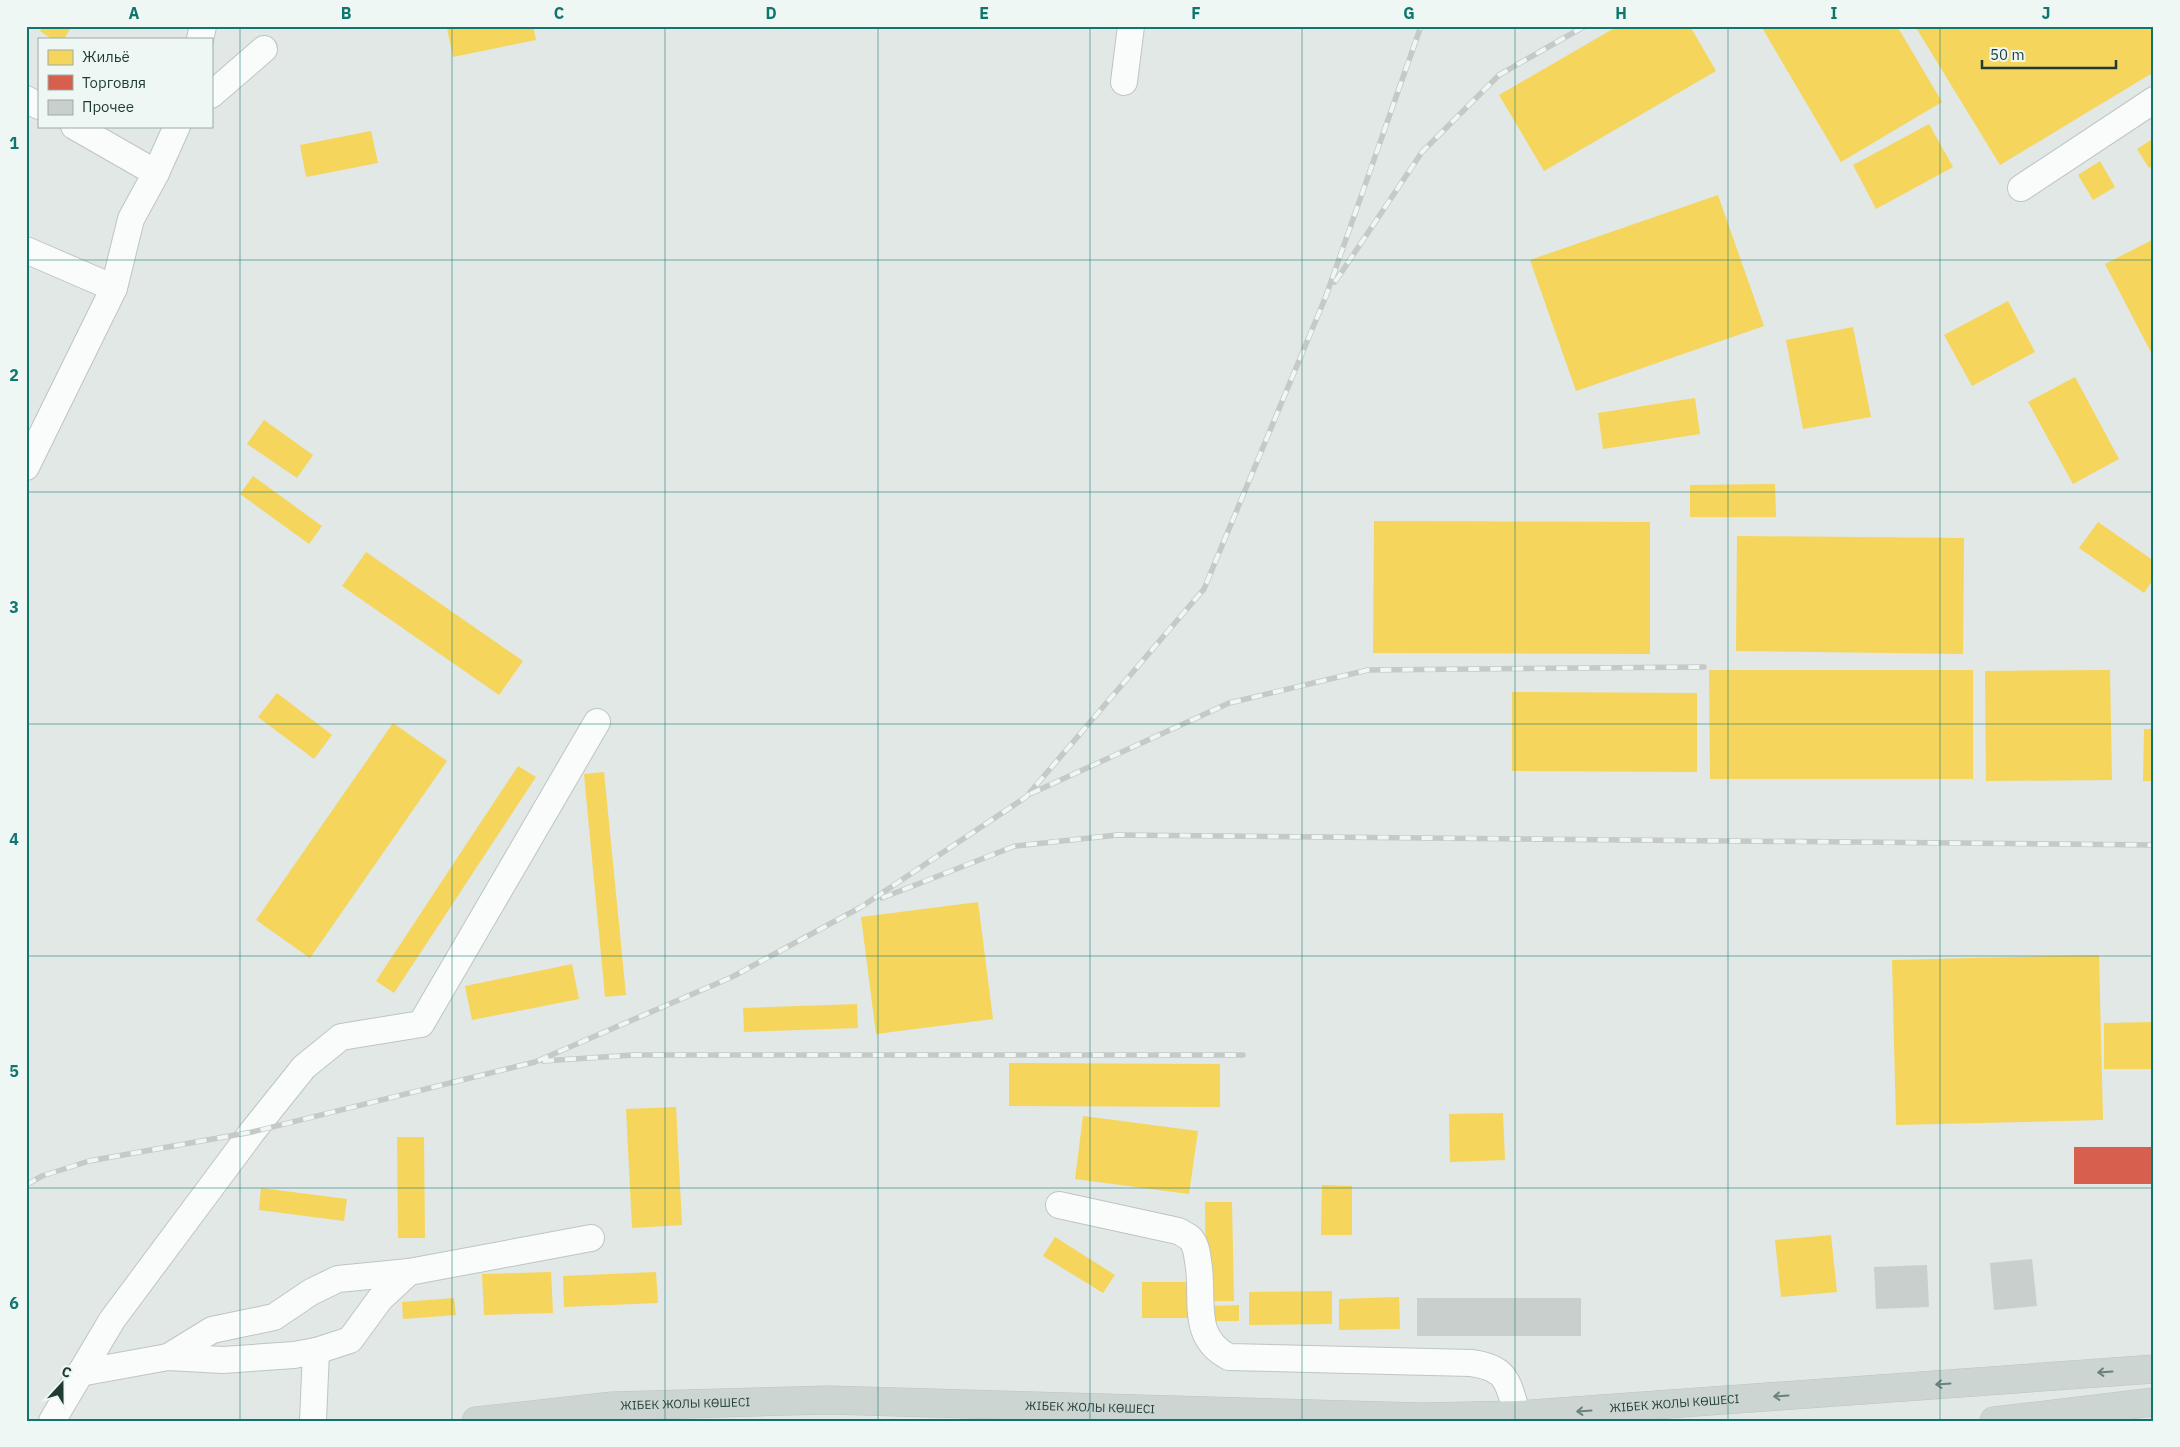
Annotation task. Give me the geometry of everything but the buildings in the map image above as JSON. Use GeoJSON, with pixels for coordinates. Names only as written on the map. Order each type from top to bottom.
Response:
{"type":"FeatureCollection","features":[{"type":"Feature","properties":{"kind":"main road","name":"ЖІБЕК ЖОЛЫ КӨШЕСІ"},"geometry":{"type":"LineString","coordinates":[[476,1421],[612,1406],[828,1400],[1420,1417],[1518,1415],[2154,1369]]}},
{"type":"Feature","properties":{"kind":"main road"},"geometry":{"type":"LineString","coordinates":[[1994,1421],[2154,1402]]}},
{"type":"Feature","properties":{"kind":"street"},"geometry":{"type":"LineString","coordinates":[[1124,82],[1131,26]]}},
{"type":"Feature","properties":{"kind":"street"},"geometry":{"type":"LineString","coordinates":[[212,94],[264,49]]}},
{"type":"Feature","properties":{"kind":"street"},"geometry":{"type":"LineString","coordinates":[[26,99],[38,105]]}},
{"type":"Feature","properties":{"kind":"street"},"geometry":{"type":"LineString","coordinates":[[2021,188],[2154,100]]}},
{"type":"Feature","properties":{"kind":"street"},"geometry":{"type":"LineString","coordinates":[[77,128],[156,173]]}},
{"type":"Feature","properties":{"kind":"street"},"geometry":{"type":"LineString","coordinates":[[26,467],[114,288],[131,219],[156,173],[176,128]]}},
{"type":"Feature","properties":{"kind":"street"},"geometry":{"type":"LineString","coordinates":[[26,250],[114,288]]}},
{"type":"Feature","properties":{"kind":"street"},"geometry":{"type":"LineString","coordinates":[[52,1421],[112,1320],[252,1132],[304,1067],[342,1037],[421,1024],[598,722]]}},
{"type":"Feature","properties":{"kind":"street"},"geometry":{"type":"LineString","coordinates":[[1059,1205],[1178,1230],[1190,1238],[1196,1248],[1199,1267],[1203,1330],[1208,1341],[1217,1351],[1229,1357],[1471,1363],[1487,1365],[1499,1371],[1505,1380],[1518,1415]]}},
{"type":"Feature","properties":{"kind":"street"},"geometry":{"type":"LineString","coordinates":[[168,1357],[212,1330],[274,1317],[311,1292],[338,1279],[409,1272],[592,1238]]}},
{"type":"Feature","properties":{"kind":"street"},"geometry":{"type":"LineString","coordinates":[[80,1373],[168,1357],[223,1360],[294,1355],[316,1351],[350,1340],[380,1299],[409,1272]]}},
{"type":"Feature","properties":{"kind":"street"},"geometry":{"type":"LineString","coordinates":[[313,1421],[316,1351]]}},
{"type":"Feature","properties":{"kind":"railway"},"geometry":{"type":"LineString","coordinates":[[26,1185],[42,1176],[89,1161],[252,1132],[535,1062],[732,977],[861,907],[1026,797],[1204,589],[1326,296],[1421,26]]}},
{"type":"Feature","properties":{"kind":"railway"},"geometry":{"type":"LineString","coordinates":[[1335,282],[1422,152],[1499,75],[1585,26]]}},
{"type":"Feature","properties":{"kind":"railway"},"geometry":{"type":"LineString","coordinates":[[1030,794],[1229,703],[1368,670],[1704,667]]}},
{"type":"Feature","properties":{"kind":"railway"},"geometry":{"type":"LineString","coordinates":[[882,898],[1015,846],[1117,835],[2154,845]]}},
{"type":"Feature","properties":{"kind":"railway"},"geometry":{"type":"LineString","coordinates":[[543,1061],[634,1055],[1243,1055]]}}]}
